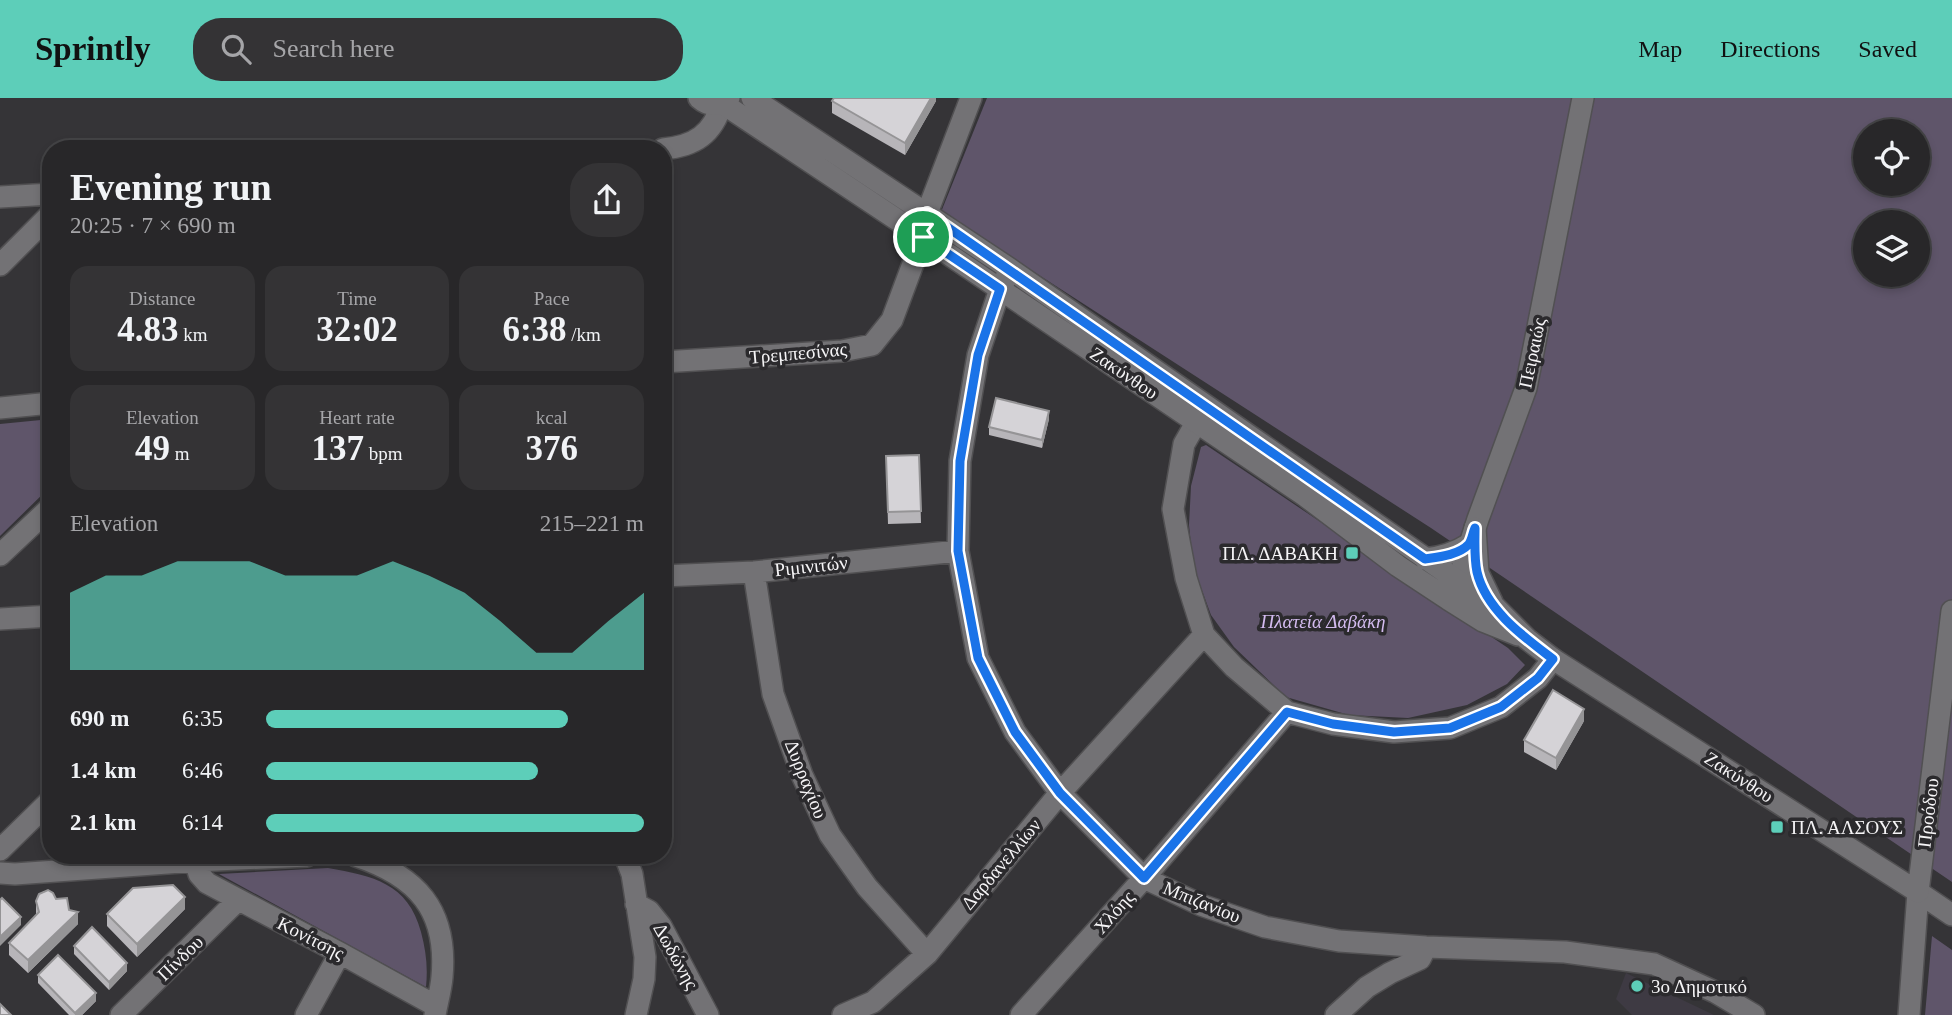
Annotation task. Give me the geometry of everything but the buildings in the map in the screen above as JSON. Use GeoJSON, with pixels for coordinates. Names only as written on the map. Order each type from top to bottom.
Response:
{"type":"FeatureCollection","features":[{"type":"Feature","properties":{"kind":"street"},"geometry":{"type":"LineString","coordinates":[[699,98],[712,105],[725,101]]}},
{"type":"Feature","properties":{"kind":"street","name":"Ζακύνθου"},"geometry":{"type":"LineString","coordinates":[[752,98],[1010,269],[1425,559],[1483,621],[1527,639]]}},
{"type":"Feature","properties":{"kind":"street","name":"Τρεμπεσίνας"},"geometry":{"type":"LineString","coordinates":[[672,361],[842,351],[872,345],[892,320],[923,237],[927,213],[971,98]]}},
{"type":"Feature","properties":{"kind":"street","name":"Πειραιώς"},"geometry":{"type":"LineString","coordinates":[[1453,590],[1526,388],[1583,98]]}},
{"type":"Feature","properties":{"kind":"street"},"geometry":{"type":"LineString","coordinates":[[672,148],[704,137],[725,101]]}},
{"type":"Feature","properties":{"kind":"street","name":"Ζακύνθου"},"geometry":{"type":"LineString","coordinates":[[725,101],[1304,495],[1398,565],[1495,607],[1527,639],[1553,659],[1952,915]]}},
{"type":"Feature","properties":{"kind":"street"},"geometry":{"type":"LineString","coordinates":[[0,197],[42,195]]}},
{"type":"Feature","properties":{"kind":"street"},"geometry":{"type":"LineString","coordinates":[[0,265],[42,223]]}},
{"type":"Feature","properties":{"kind":"street","name":"Μπιζανίου"},"geometry":{"type":"LineString","coordinates":[[1010,269],[1000,289],[978,355],[960,461],[958,551],[978,658],[1015,732],[1060,793],[1144,878],[1201,905],[1265,927],[1339,942],[1565,952],[1654,964],[1715,992],[1754,1015]]}},
{"type":"Feature","properties":{"kind":"street"},"geometry":{"type":"LineString","coordinates":[[0,408],[42,404]]}},
{"type":"Feature","properties":{"kind":"street"},"geometry":{"type":"LineString","coordinates":[[1196,423],[1184,444],[1173,509],[1186,578],[1204,635],[1234,667],[1287,712],[1333,724],[1394,732],[1450,728],[1501,707],[1538,678],[1553,659]]}},
{"type":"Feature","properties":{"kind":"street"},"geometry":{"type":"LineString","coordinates":[[0,555],[42,515]]}},
{"type":"Feature","properties":{"kind":"street"},"geometry":{"type":"LineString","coordinates":[[1425,559],[1456,552],[1472,536]]}},
{"type":"Feature","properties":{"kind":"street"},"geometry":{"type":"LineString","coordinates":[[1472,536],[1478,573],[1495,607]]}},
{"type":"Feature","properties":{"kind":"street","name":"Ριμινιτών"},"geometry":{"type":"LineString","coordinates":[[672,576],[754,572],[958,551]]}},
{"type":"Feature","properties":{"kind":"street","name":"Δυρραχίου"},"geometry":{"type":"LineString","coordinates":[[754,572],[773,694],[802,775],[830,835],[867,887],[927,954]]}},
{"type":"Feature","properties":{"kind":"street","name":"Προόδου"},"geometry":{"type":"LineString","coordinates":[[1909,1015],[1918,892],[1952,611]]}},
{"type":"Feature","properties":{"kind":"street"},"geometry":{"type":"LineString","coordinates":[[0,619],[42,617]]}},
{"type":"Feature","properties":{"kind":"street","name":"Δαρδανελλίων"},"geometry":{"type":"LineString","coordinates":[[843,1015],[873,1002],[927,954],[1060,793],[1204,635]]}},
{"type":"Feature","properties":{"kind":"street","name":"Χλόης"},"geometry":{"type":"LineString","coordinates":[[1021,1015],[1287,712]]}},
{"type":"Feature","properties":{"kind":"street"},"geometry":{"type":"LineString","coordinates":[[0,850],[42,809]]}},
{"type":"Feature","properties":{"kind":"street"},"geometry":{"type":"LineString","coordinates":[[0,873],[153,864]]}},
{"type":"Feature","properties":{"kind":"street","name":"Κονίτσης"},"geometry":{"type":"LineString","coordinates":[[196,864],[207,883],[341,953],[435,1011]]}},
{"type":"Feature","properties":{"kind":"street"},"geometry":{"type":"LineString","coordinates":[[381,864],[401,875],[419,891],[433,913],[441,942],[442,977],[435,1011]]}},
{"type":"Feature","properties":{"kind":"street","name":"Δωδώνης"},"geometry":{"type":"LineString","coordinates":[[628,864],[645,957],[644,979],[636,1015]]}},
{"type":"Feature","properties":{"kind":"street","name":"Πίνδου"},"geometry":{"type":"LineString","coordinates":[[121,1015],[239,900]]}},
{"type":"Feature","properties":{"kind":"street","name":"Δωδώνης"},"geometry":{"type":"LineString","coordinates":[[636,904],[649,911],[661,926],[708,1015]]}},
{"type":"Feature","properties":{"kind":"street"},"geometry":{"type":"LineString","coordinates":[[1336,1015],[1367,987],[1420,958],[1426,947]]}},
{"type":"Feature","properties":{"kind":"street"},"geometry":{"type":"LineString","coordinates":[[306,1015],[341,953]]}},
{"type":"Feature","properties":{"kind":"shaded area","name":"3ο Δημοτικό"},"geometry":{"type":"Polygon","coordinates":[[[1626,973],[1714,1015],[1632,1015],[1616,999],[1626,973]]]}},
{"type":"Feature","properties":{"kind":"green space"},"geometry":{"type":"Polygon","coordinates":[[[987,98],[1952,98],[1952,882],[1431,528],[941,212],[987,98]]]}},
{"type":"Feature","properties":{"kind":"green space"},"geometry":{"type":"Polygon","coordinates":[[[42,420],[42,495],[0,536],[0,424],[42,420]]]}},
{"type":"Feature","properties":{"kind":"green space","name":"Πλατεία Δαβάκη"},"geometry":{"type":"Polygon","coordinates":[[[1206,445],[1508,648],[1525,665],[1507,684],[1467,705],[1408,718],[1349,715],[1286,697],[1234,647],[1211,615],[1193,566],[1189,525],[1191,486],[1201,447],[1206,445]]]}},
{"type":"Feature","properties":{"kind":"green space"},"geometry":{"type":"Polygon","coordinates":[[[328,868],[374,879],[398,892],[407,902],[423,939],[427,966],[426,987],[219,874],[328,868]]]}},
{"type":"Feature","properties":{"kind":"green space"},"geometry":{"type":"Polygon","coordinates":[[[1932,936],[1952,950],[1952,1015],[1925,1015],[1932,936]]]}},
{"type":"Feature","properties":{"kind":"place","name":"ΠΛ. ΔΑΒΑΚΗ"},"geometry":{"type":"Point","coordinates":[1352,553]}},
{"type":"Feature","properties":{"kind":"place","name":"ΠΛ. ΑΛΣΟΥΣ"},"geometry":{"type":"Point","coordinates":[1777,827]}},
{"type":"Feature","properties":{"kind":"place","name":"3ο Δημοτικό"},"geometry":{"type":"Point","coordinates":[1637,986]}},
{"type":"Feature","properties":{"kind":"route"},"geometry":{"type":"LineString","coordinates":[[927,213],[1425,559],[1456,552],[1469,544],[1475,528],[1478,573],[1485,591],[1495,607],[1527,639],[1553,659],[1538,678],[1501,707],[1450,728],[1394,732],[1333,724],[1287,712],[1144,878],[1060,793],[1015,732],[978,658],[958,551],[960,461],[978,355],[1000,289],[923,237],[927,213]]}}]}
